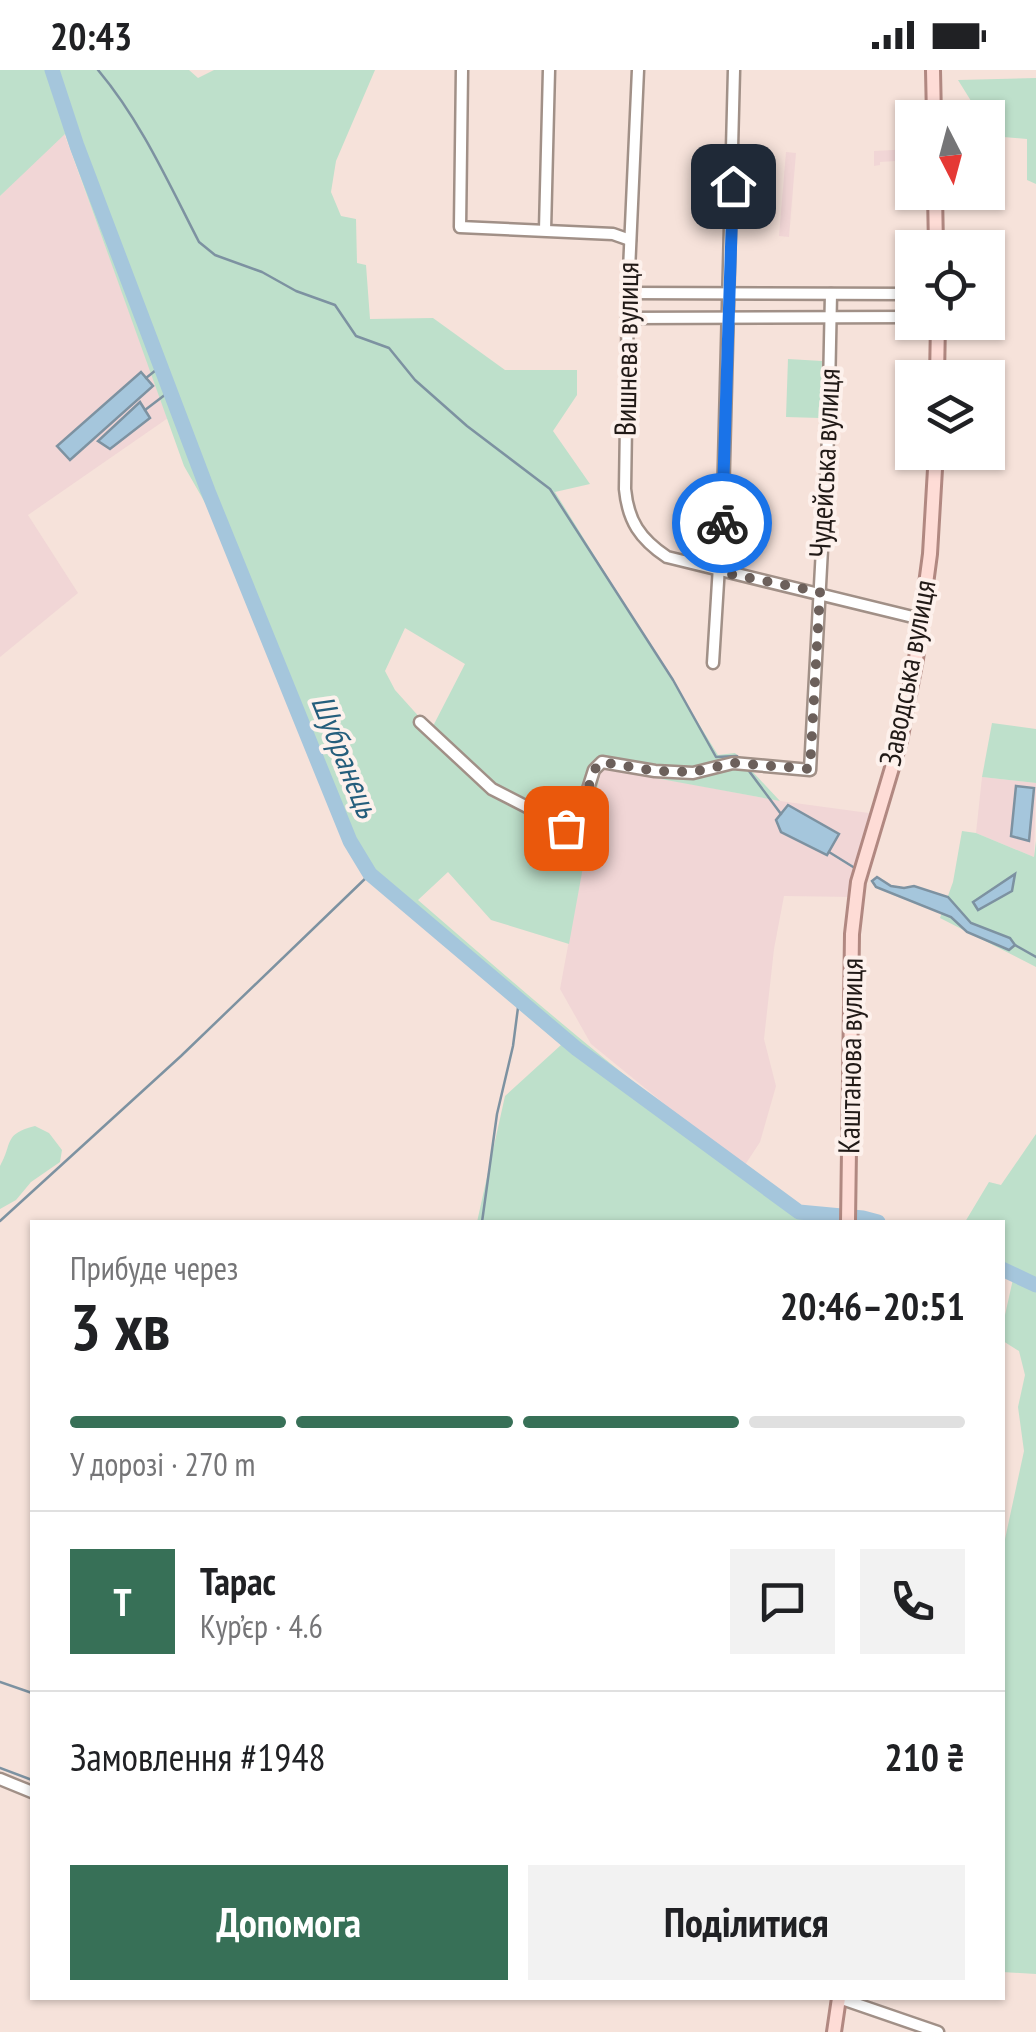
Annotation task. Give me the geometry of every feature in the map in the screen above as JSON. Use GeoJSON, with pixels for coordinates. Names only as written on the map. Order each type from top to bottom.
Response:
{"type":"FeatureCollection","features":[{"type":"Feature","properties":{"kind":"main road"},"geometry":{"type":"LineString","coordinates":[[934,70],[934,100]]}},
{"type":"Feature","properties":{"kind":"main road","name":"Заводська вулиця"},"geometry":{"type":"LineString","coordinates":[[857,886],[900,741],[930,554],[935,470]]}},
{"type":"Feature","properties":{"kind":"main road","name":"Каштанова вулиця"},"geometry":{"type":"LineString","coordinates":[[848,1215],[852,934],[857,886]]}},
{"type":"Feature","properties":{"kind":"main road"},"geometry":{"type":"LineString","coordinates":[[834,2032],[839,2000]]}},
{"type":"Feature","properties":{"kind":"street"},"geometry":{"type":"LineString","coordinates":[[462,70],[460,227],[612,234],[630,240]]}},
{"type":"Feature","properties":{"kind":"street"},"geometry":{"type":"LineString","coordinates":[[545,230],[549,70]]}},
{"type":"Feature","properties":{"kind":"street","name":"Вишнева вулиця"},"geometry":{"type":"LineString","coordinates":[[638,70],[627,318],[627,513],[638,532],[667,557],[921,619]]}},
{"type":"Feature","properties":{"kind":"street"},"geometry":{"type":"LineString","coordinates":[[713,662],[730,319],[734,70]]}},
{"type":"Feature","properties":{"kind":"street"},"geometry":{"type":"LineString","coordinates":[[628,293],[895,294]]}},
{"type":"Feature","properties":{"kind":"street","name":"Чудейська вулиця"},"geometry":{"type":"LineString","coordinates":[[420,722],[492,789],[566,828],[576,827],[594,770],[602,762],[655,771],[693,772],[734,763],[810,769],[831,294]]}},
{"type":"Feature","properties":{"kind":"street"},"geometry":{"type":"LineString","coordinates":[[627,318],[895,317]]}},
{"type":"Feature","properties":{"kind":"street"},"geometry":{"type":"LineString","coordinates":[[0,1779],[30,1791]]}},
{"type":"Feature","properties":{"kind":"street"},"geometry":{"type":"LineString","coordinates":[[845,2000],[938,2032]]}},
{"type":"Feature","properties":{"kind":"shaded area"},"geometry":{"type":"Polygon","coordinates":[[[64,133],[168,418],[28,515],[78,593],[0,657],[0,196],[64,133]]]}},
{"type":"Feature","properties":{"kind":"shaded area"},"geometry":{"type":"Polygon","coordinates":[[[895,150],[895,161],[874,166],[874,151],[895,150]]]}},
{"type":"Feature","properties":{"kind":"shaded area"},"geometry":{"type":"Polygon","coordinates":[[[786,152],[796,153],[789,237],[779,236],[786,152]]]}},
{"type":"Feature","properties":{"kind":"shaded area"},"geometry":{"type":"Polygon","coordinates":[[[601,767],[780,801],[876,814],[854,897],[784,896],[764,1039],[776,1086],[760,1142],[743,1168],[591,1044],[560,989],[601,767]]]}},
{"type":"Feature","properties":{"kind":"shaded area"},"geometry":{"type":"Polygon","coordinates":[[[982,777],[1036,783],[1034,857],[976,833],[982,777]]]}},
{"type":"Feature","properties":{"kind":"green space"},"geometry":{"type":"Polygon","coordinates":[[[0,70],[189,70],[198,78],[214,70],[375,70],[336,161],[331,192],[341,216],[356,219],[357,263],[366,265],[370,319],[433,318],[505,370],[577,370],[577,395],[553,431],[590,484],[555,492],[718,755],[735,753],[780,801],[601,768],[569,944],[491,920],[448,872],[418,900],[653,1097],[801,1206],[815,1209],[815,1220],[477,1220],[505,1096],[561,1045],[368,881],[346,840],[235,555],[184,466],[65,134],[0,196],[0,70]],[[405,628],[385,671],[395,690],[431,730],[465,664],[405,628]]]}},
{"type":"Feature","properties":{"kind":"green space"},"geometry":{"type":"Polygon","coordinates":[[[1036,78],[1036,184],[1027,180],[1027,139],[1005,137],[1005,100],[970,100],[958,80],[1036,78]]]}},
{"type":"Feature","properties":{"kind":"green space"},"geometry":{"type":"Polygon","coordinates":[[[788,359],[822,361],[820,418],[786,417],[788,359]]]}},
{"type":"Feature","properties":{"kind":"green space"},"geometry":{"type":"Polygon","coordinates":[[[992,723],[1036,729],[1036,783],[982,777],[992,723]]]}},
{"type":"Feature","properties":{"kind":"green space"},"geometry":{"type":"Polygon","coordinates":[[[962,831],[1034,857],[1036,841],[1036,967],[940,918],[953,882],[962,831]]]}},
{"type":"Feature","properties":{"kind":"green space"},"geometry":{"type":"Polygon","coordinates":[[[35,1126],[49,1133],[62,1150],[60,1162],[0,1209],[0,1166],[10,1140],[18,1132],[35,1126]]]}},
{"type":"Feature","properties":{"kind":"green space"},"geometry":{"type":"Polygon","coordinates":[[[1036,1134],[1036,1974],[1005,1972],[1005,1539],[1024,1451],[1018,1407],[1025,1375],[1019,1351],[1005,1342],[1005,1315],[1013,1279],[1005,1274],[1005,1220],[966,1220],[989,1182],[1001,1185],[1036,1134]]]}},
{"type":"Feature","properties":{"kind":"water"},"geometry":{"type":"Polygon","coordinates":[[[141,372],[153,386],[70,460],[57,446],[141,372]]]}},
{"type":"Feature","properties":{"kind":"water"},"geometry":{"type":"Polygon","coordinates":[[[140,402],[150,418],[110,449],[98,441],[140,402]]]}},
{"type":"Feature","properties":{"kind":"water"},"geometry":{"type":"Polygon","coordinates":[[[1016,786],[1034,788],[1029,841],[1011,836],[1016,786]]]}},
{"type":"Feature","properties":{"kind":"water"},"geometry":{"type":"Polygon","coordinates":[[[788,805],[839,834],[827,855],[781,832],[776,820],[788,805]]]}},
{"type":"Feature","properties":{"kind":"water"},"geometry":{"type":"Polygon","coordinates":[[[1015,874],[1012,891],[978,910],[973,902],[1015,874]]]}},
{"type":"Feature","properties":{"kind":"water"},"geometry":{"type":"Polygon","coordinates":[[[877,877],[891,886],[914,886],[948,897],[971,923],[1010,938],[1015,945],[1009,950],[967,932],[951,917],[876,887],[872,881],[877,877]]]}},
{"type":"Feature","properties":{"kind":"waterway","name":"Шубранець"},"geometry":{"type":"LineString","coordinates":[[52,70],[208,491],[350,841],[370,874],[577,1049],[799,1212],[870,1220]]}},
{"type":"Feature","properties":{"kind":"waterway"},"geometry":{"type":"LineString","coordinates":[[98,70],[141,132],[199,242],[215,255],[335,305],[356,336],[389,348],[415,380],[467,426],[550,489],[673,680],[716,757],[737,756],[741,761]]}},
{"type":"Feature","properties":{"kind":"waterway"},"geometry":{"type":"LineString","coordinates":[[146,378],[161,366]]}},
{"type":"Feature","properties":{"kind":"waterway"},"geometry":{"type":"LineString","coordinates":[[145,410],[170,391]]}},
{"type":"Feature","properties":{"kind":"waterway"},"geometry":{"type":"LineString","coordinates":[[746,767],[781,814]]}},
{"type":"Feature","properties":{"kind":"waterway"},"geometry":{"type":"LineString","coordinates":[[829,852],[858,870]]}},
{"type":"Feature","properties":{"kind":"waterway"},"geometry":{"type":"LineString","coordinates":[[0,1221],[181,1056],[370,874]]}},
{"type":"Feature","properties":{"kind":"waterway"},"geometry":{"type":"LineString","coordinates":[[1015,945],[1036,957]]}},
{"type":"Feature","properties":{"kind":"waterway"},"geometry":{"type":"LineString","coordinates":[[482,1220],[519,1000]]}},
{"type":"Feature","properties":{"kind":"waterway","name":"Шубранець"},"geometry":{"type":"LineString","coordinates":[[1005,1270],[1036,1285]]}},
{"type":"Feature","properties":{"kind":"waterway"},"geometry":{"type":"LineString","coordinates":[[0,1682],[30,1692]]}},
{"type":"Feature","properties":{"kind":"waterway"},"geometry":{"type":"LineString","coordinates":[[0,1768],[30,1779]]}},
{"type":"Feature","properties":{"kind":"way so far"},"geometry":{"type":"LineString","coordinates":[[566,828],[576,827],[594,770],[602,762],[655,771],[693,772],[734,763],[810,769],[820,592],[720,572],[722,523]]}},
{"type":"Feature","properties":{"kind":"route"},"geometry":{"type":"LineString","coordinates":[[722,523],[733,186]]}}]}
